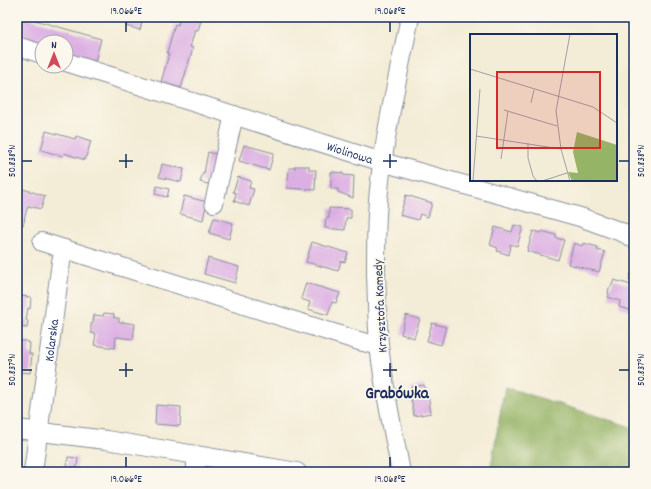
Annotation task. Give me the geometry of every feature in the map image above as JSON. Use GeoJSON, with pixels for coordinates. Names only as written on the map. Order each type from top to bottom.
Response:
{"type":"FeatureCollection","features":[{"type":"Feature","properties":{"kind":"street","name":"Krzysztofa Komedy"},"geometry":{"type":"LineString","coordinates":[[401,472],[379,344],[376,231],[382,162],[387,130],[410,17]]}},
{"type":"Feature","properties":{"kind":"street"},"geometry":{"type":"LineString","coordinates":[[17,46],[34,51]]}},
{"type":"Feature","properties":{"kind":"street","name":"Wiolinowa"},"geometry":{"type":"LineString","coordinates":[[74,65],[382,162],[580,218],[624,233],[634,238]]}},
{"type":"Feature","properties":{"kind":"street"},"geometry":{"type":"LineString","coordinates":[[214,203],[234,115]]}},
{"type":"Feature","properties":{"kind":"street"},"geometry":{"type":"LineString","coordinates":[[42,242],[363,342],[379,344]]}},
{"type":"Feature","properties":{"kind":"street","name":"Kolarska"},"geometry":{"type":"LineString","coordinates":[[33,472],[64,249]]}},
{"type":"Feature","properties":{"kind":"street"},"geometry":{"type":"LineString","coordinates":[[17,429],[106,440],[196,463],[297,472]]}},
{"type":"Feature","properties":{"kind":"green space"},"geometry":{"type":"Polygon","coordinates":[[[505,387],[634,428],[634,472],[490,472],[505,387]]]}},
{"type":"Feature","properties":{"kind":"building"},"geometry":{"type":"Polygon","coordinates":[[[17,17],[24,17],[101,39],[95,61],[74,55],[74,34],[34,34],[34,44],[17,39],[17,17]]]}},
{"type":"Feature","properties":{"kind":"building"},"geometry":{"type":"Polygon","coordinates":[[[129,17],[143,17],[140,30],[126,26],[129,17]]]}},
{"type":"Feature","properties":{"kind":"building"},"geometry":{"type":"Polygon","coordinates":[[[180,17],[202,17],[198,31],[195,30],[190,47],[193,48],[181,88],[161,82],[169,54],[167,53],[175,24],[178,25],[180,17]]]}},
{"type":"Feature","properties":{"kind":"building"},"geometry":{"type":"Polygon","coordinates":[[[46,131],[75,139],[76,136],[91,141],[85,160],[64,153],[63,156],[41,150],[46,131]]]}},
{"type":"Feature","properties":{"kind":"building"},"geometry":{"type":"Polygon","coordinates":[[[244,145],[274,153],[269,170],[239,161],[244,145]]]}},
{"type":"Feature","properties":{"kind":"building"},"geometry":{"type":"Polygon","coordinates":[[[208,152],[219,155],[212,185],[200,182],[203,172],[204,173],[208,152]]]}},
{"type":"Feature","properties":{"kind":"building"},"geometry":{"type":"Polygon","coordinates":[[[162,164],[184,169],[181,182],[159,177],[162,164]]]}},
{"type":"Feature","properties":{"kind":"building"},"geometry":{"type":"Polygon","coordinates":[[[295,166],[309,166],[309,170],[316,170],[315,190],[287,188],[289,168],[295,168],[295,166]]]}},
{"type":"Feature","properties":{"kind":"building"},"geometry":{"type":"Polygon","coordinates":[[[331,172],[354,176],[353,198],[338,192],[338,189],[331,189],[331,172]]]}},
{"type":"Feature","properties":{"kind":"building"},"geometry":{"type":"Polygon","coordinates":[[[238,177],[251,181],[249,188],[254,189],[249,206],[234,201],[236,193],[233,192],[238,177]]]}},
{"type":"Feature","properties":{"kind":"building"},"geometry":{"type":"Polygon","coordinates":[[[157,186],[169,189],[167,197],[155,194],[157,186]]]}},
{"type":"Feature","properties":{"kind":"building"},"geometry":{"type":"Polygon","coordinates":[[[17,187],[45,196],[41,209],[28,206],[23,225],[17,224],[17,187]]]}},
{"type":"Feature","properties":{"kind":"building"},"geometry":{"type":"Polygon","coordinates":[[[406,195],[432,203],[428,217],[420,214],[418,220],[400,215],[406,195]]]}},
{"type":"Feature","properties":{"kind":"building"},"geometry":{"type":"Polygon","coordinates":[[[184,196],[207,202],[203,220],[180,214],[184,196]]]}},
{"type":"Feature","properties":{"kind":"building"},"geometry":{"type":"Polygon","coordinates":[[[329,208],[351,209],[351,218],[346,218],[345,230],[325,228],[326,218],[329,218],[329,208]]]}},
{"type":"Feature","properties":{"kind":"building"},"geometry":{"type":"Polygon","coordinates":[[[214,218],[233,223],[229,239],[209,233],[214,218]]]}},
{"type":"Feature","properties":{"kind":"building"},"geometry":{"type":"Polygon","coordinates":[[[514,225],[523,227],[517,246],[510,244],[509,255],[497,251],[498,248],[490,245],[495,227],[512,232],[514,225]]]}},
{"type":"Feature","properties":{"kind":"building"},"geometry":{"type":"Polygon","coordinates":[[[533,231],[541,233],[542,231],[556,235],[556,238],[564,240],[558,260],[527,251],[533,231]]]}},
{"type":"Feature","properties":{"kind":"building"},"geometry":{"type":"Polygon","coordinates":[[[312,242],[348,253],[345,262],[341,261],[338,271],[306,262],[312,242]]]}},
{"type":"Feature","properties":{"kind":"building"},"geometry":{"type":"Polygon","coordinates":[[[574,243],[582,246],[583,243],[598,247],[597,250],[605,252],[599,272],[568,264],[574,243]]]}},
{"type":"Feature","properties":{"kind":"building"},"geometry":{"type":"Polygon","coordinates":[[[208,258],[239,267],[235,283],[204,274],[208,258]]]}},
{"type":"Feature","properties":{"kind":"building"},"geometry":{"type":"Polygon","coordinates":[[[631,273],[634,274],[633,311],[619,307],[620,301],[608,297],[609,288],[614,280],[631,285],[632,281],[629,280],[631,273]]]}},
{"type":"Feature","properties":{"kind":"building"},"geometry":{"type":"Polygon","coordinates":[[[306,283],[340,293],[336,303],[332,302],[328,315],[308,309],[310,302],[301,299],[306,283]]]}},
{"type":"Feature","properties":{"kind":"building"},"geometry":{"type":"Polygon","coordinates":[[[17,296],[31,297],[30,309],[28,308],[26,320],[28,321],[27,328],[17,327],[17,296]]]}},
{"type":"Feature","properties":{"kind":"building"},"geometry":{"type":"Polygon","coordinates":[[[104,313],[114,314],[114,318],[119,318],[119,323],[135,324],[133,339],[116,337],[115,348],[94,345],[96,334],[91,333],[91,324],[93,322],[94,315],[103,316],[104,313]]]}},
{"type":"Feature","properties":{"kind":"building"},"geometry":{"type":"Polygon","coordinates":[[[406,315],[420,319],[414,338],[401,334],[406,315]]]}},
{"type":"Feature","properties":{"kind":"building"},"geometry":{"type":"Polygon","coordinates":[[[432,323],[446,327],[441,345],[427,341],[432,323]]]}},
{"type":"Feature","properties":{"kind":"building"},"geometry":{"type":"Polygon","coordinates":[[[20,341],[30,343],[29,354],[32,354],[30,373],[22,372],[20,375],[17,375],[17,342],[20,341]]]}},
{"type":"Feature","properties":{"kind":"building"},"geometry":{"type":"Polygon","coordinates":[[[424,385],[426,394],[428,394],[431,413],[414,416],[411,387],[424,385]]]}},
{"type":"Feature","properties":{"kind":"building"},"geometry":{"type":"Polygon","coordinates":[[[156,405],[181,407],[180,426],[155,424],[156,405]]]}},
{"type":"Feature","properties":{"kind":"building"},"geometry":{"type":"Polygon","coordinates":[[[68,457],[78,458],[76,472],[55,472],[56,467],[67,468],[68,457]]]}},
{"type":"Feature","properties":{"kind":"district","name":"Grabówka"},"geometry":{"type":"Point","coordinates":[397,392]}}]}
